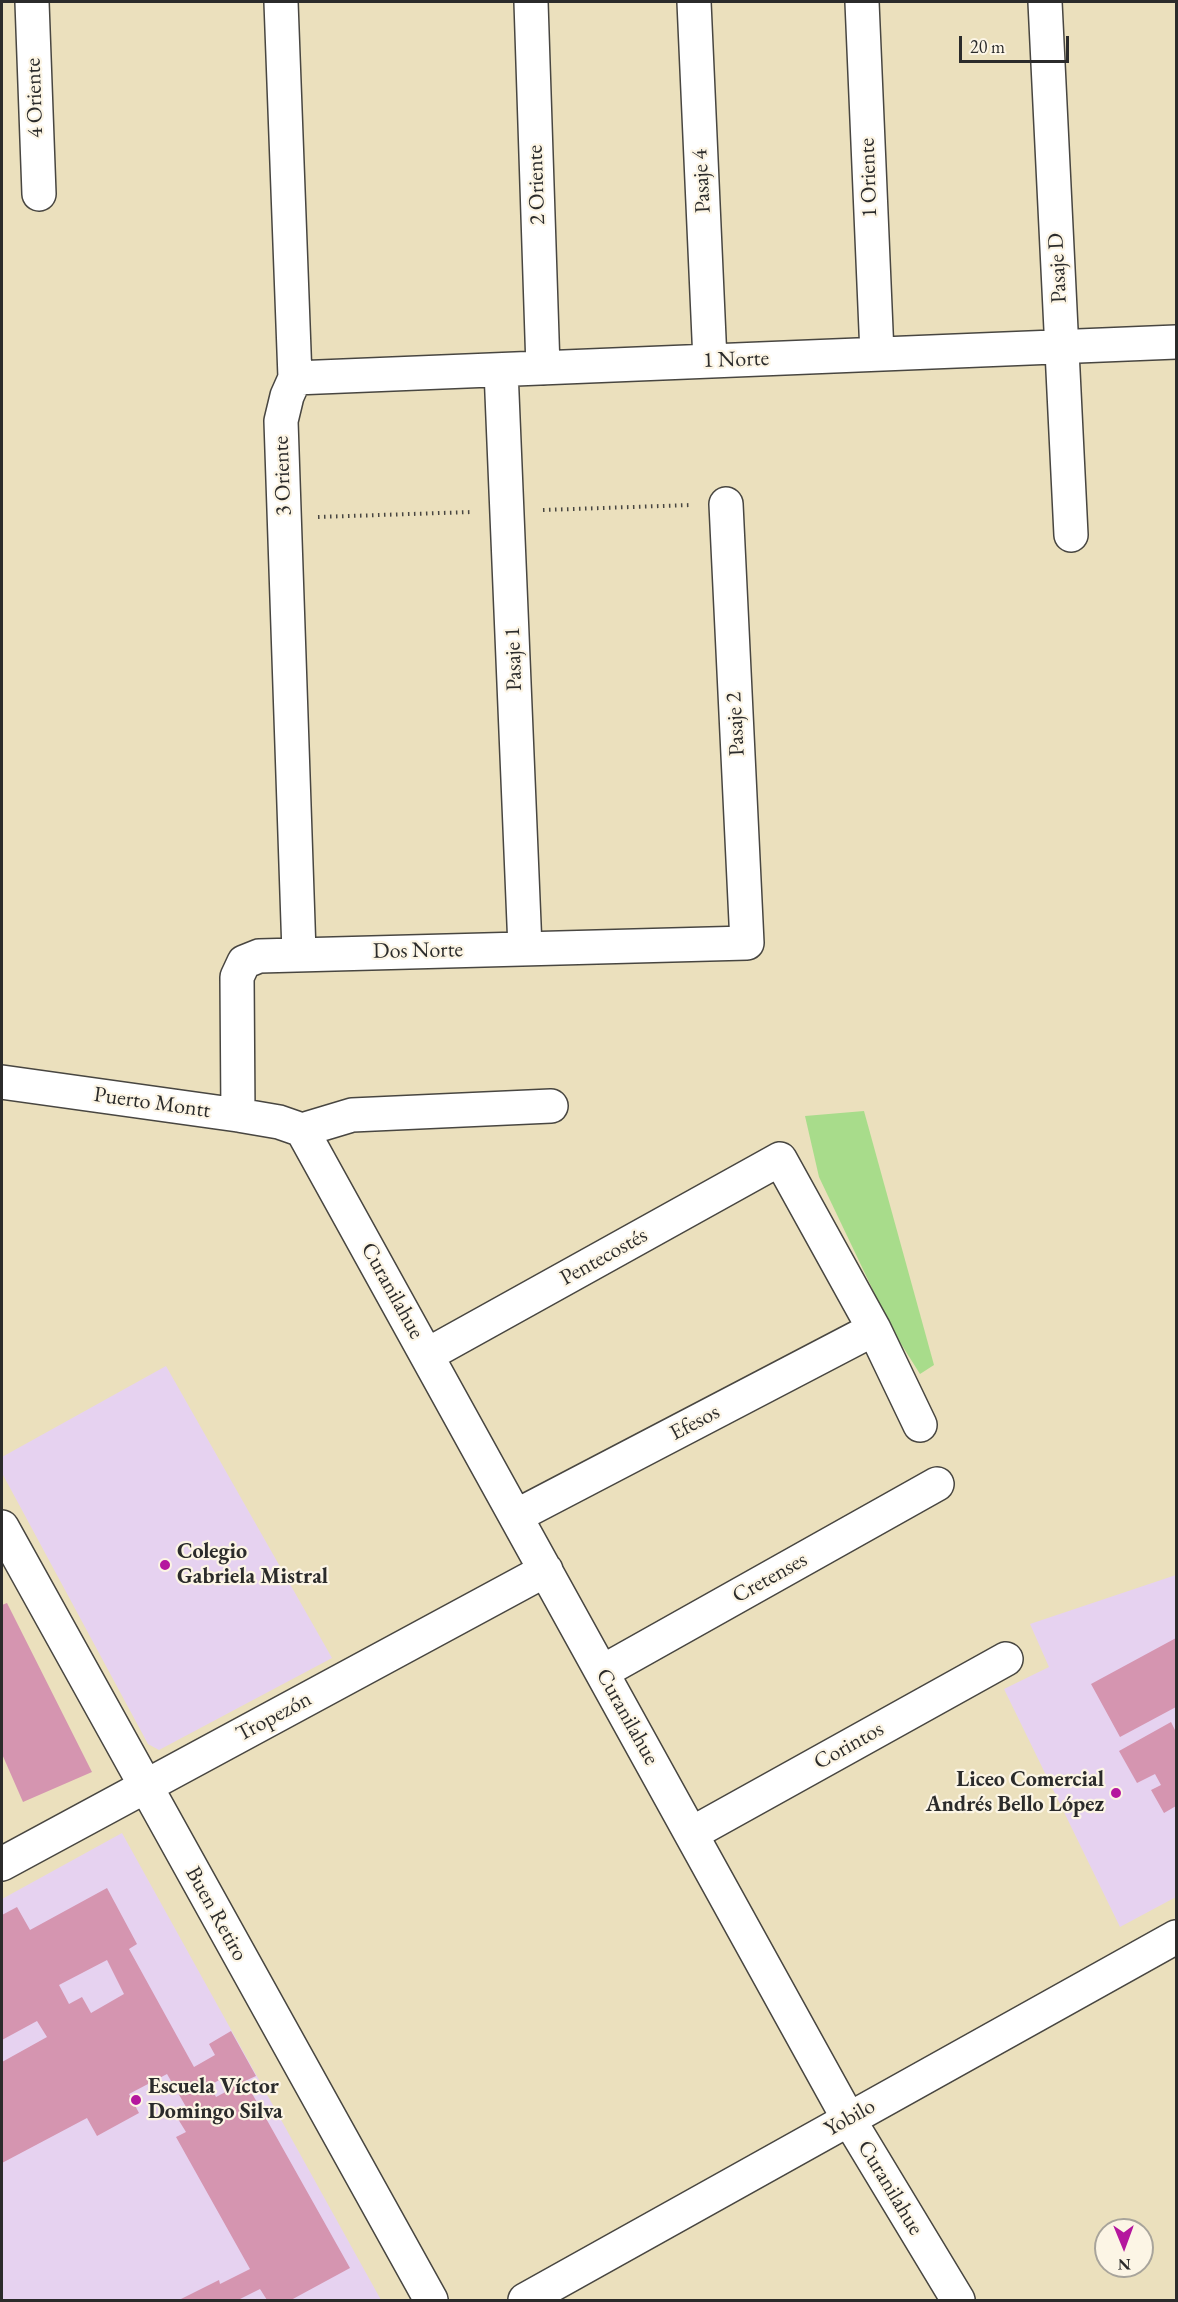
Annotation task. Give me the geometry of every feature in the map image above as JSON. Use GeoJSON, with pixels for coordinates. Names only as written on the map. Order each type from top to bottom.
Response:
{"type":"FeatureCollection","features":[{"type":"Feature","properties":{"kind":"street","name":"4 Oriente"},"geometry":{"type":"LineString","coordinates":[[32,2],[39,194]]}},
{"type":"Feature","properties":{"kind":"street","name":"3 Oriente"},"geometry":{"type":"LineString","coordinates":[[281,2],[295,378],[286,396],[281,421],[299,953]]}},
{"type":"Feature","properties":{"kind":"street","name":"2 Oriente"},"geometry":{"type":"LineString","coordinates":[[531,2],[543,368]]}},
{"type":"Feature","properties":{"kind":"street","name":"Pasaje 4"},"geometry":{"type":"LineString","coordinates":[[694,2],[710,361]]}},
{"type":"Feature","properties":{"kind":"street","name":"1 Oriente"},"geometry":{"type":"LineString","coordinates":[[862,2],[877,354]]}},
{"type":"Feature","properties":{"kind":"street","name":"Pasaje D"},"geometry":{"type":"LineString","coordinates":[[1045,2],[1071,535]]}},
{"type":"Feature","properties":{"kind":"street","name":"1 Norte"},"geometry":{"type":"LineString","coordinates":[[295,378],[1176,342]]}},
{"type":"Feature","properties":{"kind":"street","name":"Pasaje 1"},"geometry":{"type":"LineString","coordinates":[[501,370],[525,948]]}},
{"type":"Feature","properties":{"kind":"street","name":"Pasaje 2"},"geometry":{"type":"LineString","coordinates":[[726,504],[747,943]]}},
{"type":"Feature","properties":{"kind":"street","name":"Dos Norte"},"geometry":{"type":"LineString","coordinates":[[238,1115],[237,977],[244,962],[259,956],[299,953],[747,943]]}},
{"type":"Feature","properties":{"kind":"street","name":"Puerto Montt"},"geometry":{"type":"LineString","coordinates":[[2,1082],[238,1115],[279,1122],[302,1130]]}},
{"type":"Feature","properties":{"kind":"street"},"geometry":{"type":"LineString","coordinates":[[302,1130],[352,1115],[551,1106]]}},
{"type":"Feature","properties":{"kind":"street","name":"Curanilahue"},"geometry":{"type":"LineString","coordinates":[[302,1130],[848,2118],[958,2301]]}},
{"type":"Feature","properties":{"kind":"street","name":"Pentecostés"},"geometry":{"type":"LineString","coordinates":[[427,1355],[780,1159],[874,1329]]}},
{"type":"Feature","properties":{"kind":"street"},"geometry":{"type":"LineString","coordinates":[[874,1329],[921,1425]]}},
{"type":"Feature","properties":{"kind":"street","name":"Efesos"},"geometry":{"type":"LineString","coordinates":[[516,1516],[874,1329]]}},
{"type":"Feature","properties":{"kind":"street","name":"Cretenses"},"geometry":{"type":"LineString","coordinates":[[602,1672],[937,1484]]}},
{"type":"Feature","properties":{"kind":"street","name":"Buen Retiro"},"geometry":{"type":"LineString","coordinates":[[2,1527],[431,2301]]}},
{"type":"Feature","properties":{"kind":"street","name":"Tropezón"},"geometry":{"type":"LineString","coordinates":[[2,1864],[546,1570]]}},
{"type":"Feature","properties":{"kind":"street","name":"Corintos"},"geometry":{"type":"LineString","coordinates":[[691,1834],[1006,1659]]}},
{"type":"Feature","properties":{"kind":"street","name":"Yobilo"},"geometry":{"type":"LineString","coordinates":[[525,2301],[848,2118],[1176,1937]]}},
{"type":"Feature","properties":{"kind":"shaded area","name":"Colegio Gabriela Mistral"},"geometry":{"type":"Polygon","coordinates":[[[166,1366],[332,1658],[159,1750],[148,1744],[2,1473],[2,1457],[166,1366]]]}},
{"type":"Feature","properties":{"kind":"shaded area","name":"Liceo Comercial Andrés Bello López"},"geometry":{"type":"Polygon","coordinates":[[[1176,1575],[1176,1897],[1120,1927],[1004,1689],[1049,1667],[1030,1624],[1176,1575]]]}},
{"type":"Feature","properties":{"kind":"shaded area","name":"Escuela Víctor Domingo Silva"},"geometry":{"type":"Polygon","coordinates":[[[122,1833],[381,2300],[2,2300],[2,1899],[122,1833]]]}},
{"type":"Feature","properties":{"kind":"green space"},"geometry":{"type":"Polygon","coordinates":[[[864,1111],[934,1365],[920,1374],[891,1328],[819,1177],[805,1116],[864,1111]]]}},
{"type":"Feature","properties":{"kind":"building"},"geometry":{"type":"Polygon","coordinates":[[[7,1603],[92,1772],[23,1802],[2,1754],[2,1605],[7,1603]]]}},
{"type":"Feature","properties":{"kind":"building"},"geometry":{"type":"Polygon","coordinates":[[[1176,1638],[1176,1707],[1120,1737],[1091,1684],[1176,1638]]]}},
{"type":"Feature","properties":{"kind":"building"},"geometry":{"type":"Polygon","coordinates":[[[1171,1722],[1176,1732],[1176,1806],[1164,1813],[1151,1790],[1161,1785],[1155,1774],[1137,1783],[1119,1751],[1171,1722]]]}},
{"type":"Feature","properties":{"kind":"building"},"geometry":{"type":"Polygon","coordinates":[[[107,1888],[137,1944],[129,1949],[194,2067],[215,2055],[209,2044],[231,2031],[256,2076],[245,2081],[350,2268],[291,2300],[267,2300],[260,2289],[238,2300],[179,2300],[219,2280],[220,2284],[250,2269],[176,2137],[186,2132],[178,2119],[189,2112],[167,2074],[129,2094],[139,2113],[97,2136],[87,2118],[2,2163],[2,2062],[47,2037],[37,2021],[2,2040],[2,1915],[17,1907],[30,1930],[107,1888]],[[107,1960],[59,1985],[69,2004],[82,1997],[91,2013],[124,1994],[107,1960]],[[227,2076],[210,2085],[216,2097],[233,2088],[227,2076]]]}},
{"type":"Feature","properties":{"kind":"place","name":"Colegio Gabriela Mistral"},"geometry":{"type":"Point","coordinates":[165,1565]}},
{"type":"Feature","properties":{"kind":"place","name":"Liceo Comercial Andrés Bello López"},"geometry":{"type":"Point","coordinates":[1116,1793]}},
{"type":"Feature","properties":{"kind":"place","name":"Escuela Víctor Domingo Silva"},"geometry":{"type":"Point","coordinates":[136,2100]}}]}
